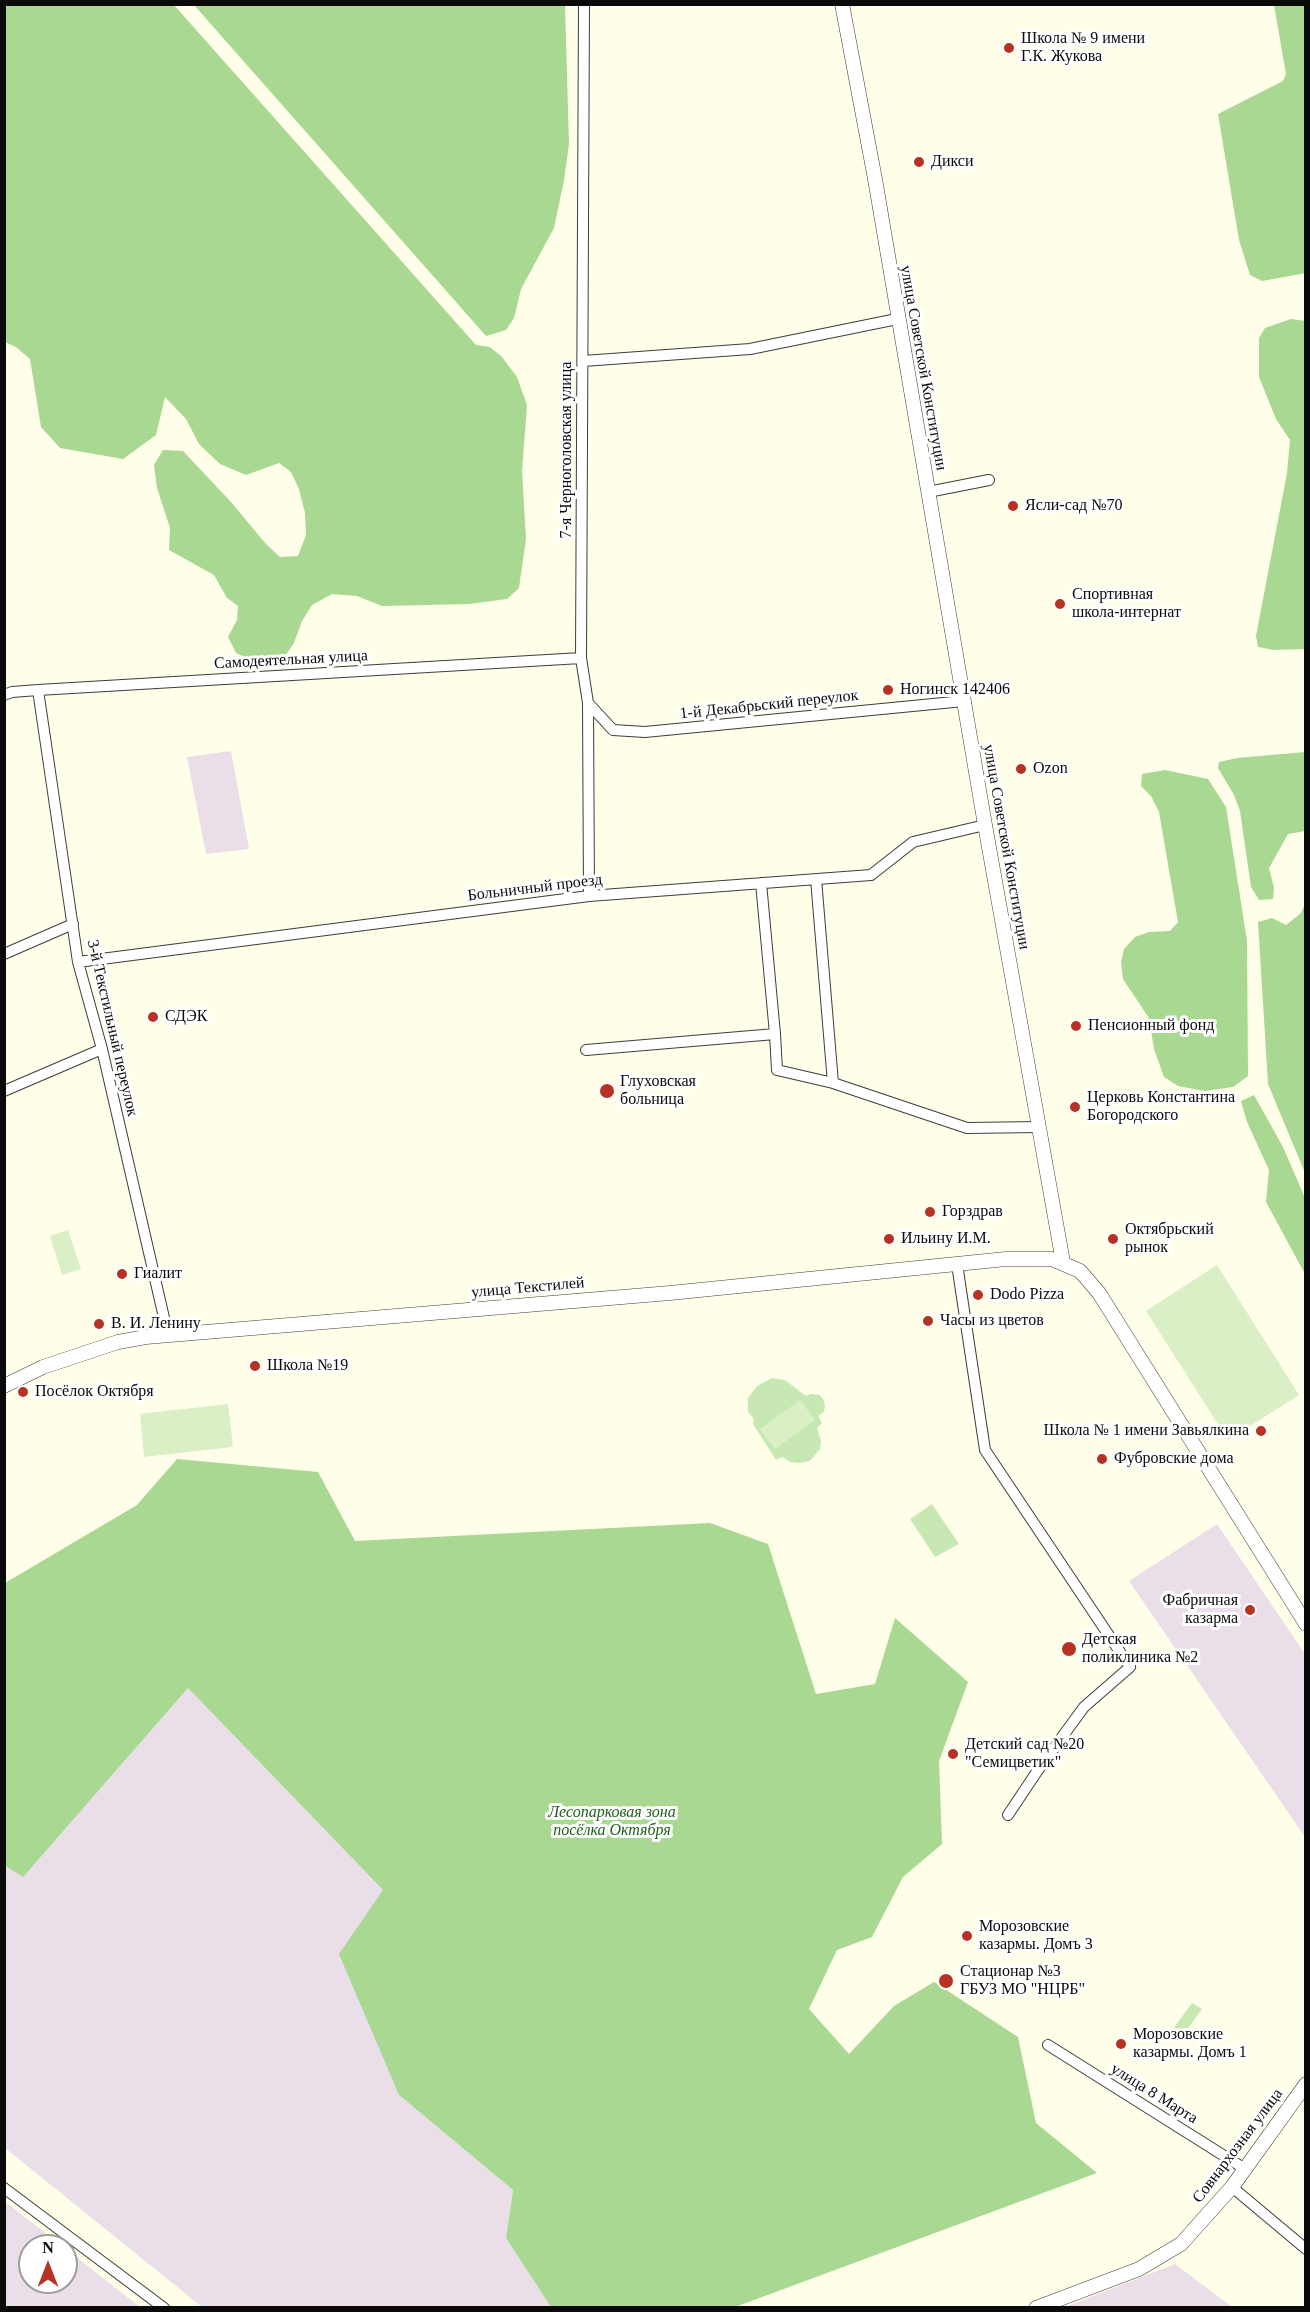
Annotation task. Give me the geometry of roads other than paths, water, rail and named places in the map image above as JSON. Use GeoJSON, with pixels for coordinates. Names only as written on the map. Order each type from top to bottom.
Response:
{"type":"FeatureCollection","features":[{"type":"Feature","properties":{"kind":"street","name":"7-я Черноголовская улица"},"geometry":{"type":"LineString","coordinates":[[584,4],[581,658],[588,703],[589,896]]}},
{"type":"Feature","properties":{"kind":"street","name":"улица Советской Конституции"},"geometry":{"type":"LineString","coordinates":[[842,4],[875,179],[897,319],[1063,1262]]}},
{"type":"Feature","properties":{"kind":"street"},"geometry":{"type":"LineString","coordinates":[[583,360],[750,349],[897,319]]}},
{"type":"Feature","properties":{"kind":"street"},"geometry":{"type":"LineString","coordinates":[[928,492],[989,480]]}},
{"type":"Feature","properties":{"kind":"street","name":"Самодеятельная улица"},"geometry":{"type":"LineString","coordinates":[[4,695],[12,692],[38,690],[581,658]]}},
{"type":"Feature","properties":{"kind":"street","name":"3-й Текстильный переулок"},"geometry":{"type":"LineString","coordinates":[[38,690],[78,962],[102,1049],[168,1335]]}},
{"type":"Feature","properties":{"kind":"street","name":"1-й Декабрьский переулок"},"geometry":{"type":"LineString","coordinates":[[588,703],[613,730],[645,732],[964,701]]}},
{"type":"Feature","properties":{"kind":"street","name":"Больничный проезд"},"geometry":{"type":"LineString","coordinates":[[78,962],[589,896],[871,875],[913,842],[985,825]]}},
{"type":"Feature","properties":{"kind":"street"},"geometry":{"type":"LineString","coordinates":[[816,879],[833,1083]]}},
{"type":"Feature","properties":{"kind":"street"},"geometry":{"type":"LineString","coordinates":[[761,884],[777,1070],[833,1083],[967,1128],[1039,1127]]}},
{"type":"Feature","properties":{"kind":"street"},"geometry":{"type":"LineString","coordinates":[[4,954],[73,924]]}},
{"type":"Feature","properties":{"kind":"street"},"geometry":{"type":"LineString","coordinates":[[586,1050],[775,1034]]}},
{"type":"Feature","properties":{"kind":"street"},"geometry":{"type":"LineString","coordinates":[[4,1091],[102,1049]]}},
{"type":"Feature","properties":{"kind":"street","name":"улица Текстилей"},"geometry":{"type":"LineString","coordinates":[[4,1386],[43,1367],[99,1348],[137,1339],[168,1335],[670,1293],[1025,1258],[1052,1259],[1063,1262]]}},
{"type":"Feature","properties":{"kind":"street"},"geometry":{"type":"LineString","coordinates":[[1063,1262],[1080,1271],[1099,1293],[1305,1624]]}},
{"type":"Feature","properties":{"kind":"street"},"geometry":{"type":"LineString","coordinates":[[957,1264],[985,1450],[1130,1667],[1084,1707],[1008,1815]]}},
{"type":"Feature","properties":{"kind":"street","name":"улица 8 Марта"},"geometry":{"type":"LineString","coordinates":[[1048,2045],[1245,2169]]}},
{"type":"Feature","properties":{"kind":"street","name":"Совнархозная улица"},"geometry":{"type":"LineString","coordinates":[[1036,2307],[1138,2269],[1181,2244],[1232,2187],[1305,2084]]}},
{"type":"Feature","properties":{"kind":"street"},"geometry":{"type":"LineString","coordinates":[[1232,2187],[1305,2249]]}},
{"type":"Feature","properties":{"kind":"street"},"geometry":{"type":"LineString","coordinates":[[4,2188],[164,2307]]}},
{"type":"Feature","properties":{"kind":"place","name":"Школа № 9 имени Г.К. Жукова"},"geometry":{"type":"Point","coordinates":[1009,48]}},
{"type":"Feature","properties":{"kind":"place","name":"Дикси"},"geometry":{"type":"Point","coordinates":[919,162]}},
{"type":"Feature","properties":{"kind":"place","name":"Ясли-сад №70"},"geometry":{"type":"Point","coordinates":[1013,506]}},
{"type":"Feature","properties":{"kind":"place","name":"Спортивная школа-интернат"},"geometry":{"type":"Point","coordinates":[1060,604]}},
{"type":"Feature","properties":{"kind":"place","name":"Ногинск 142406"},"geometry":{"type":"Point","coordinates":[888,690]}},
{"type":"Feature","properties":{"kind":"place","name":"Ozon"},"geometry":{"type":"Point","coordinates":[1021,769]}},
{"type":"Feature","properties":{"kind":"place","name":"СДЭК"},"geometry":{"type":"Point","coordinates":[153,1017]}},
{"type":"Feature","properties":{"kind":"place","name":"Пенсионный фонд"},"geometry":{"type":"Point","coordinates":[1076,1026]}},
{"type":"Feature","properties":{"kind":"place","name":"Глуховская больница"},"geometry":{"type":"Point","coordinates":[607,1091]}},
{"type":"Feature","properties":{"kind":"place","name":"Церковь Константина Богородского"},"geometry":{"type":"Point","coordinates":[1075,1107]}},
{"type":"Feature","properties":{"kind":"place","name":"Горздрав"},"geometry":{"type":"Point","coordinates":[930,1212]}},
{"type":"Feature","properties":{"kind":"place","name":"Ильину И.М."},"geometry":{"type":"Point","coordinates":[889,1239]}},
{"type":"Feature","properties":{"kind":"place","name":"Октябрьский рынок"},"geometry":{"type":"Point","coordinates":[1113,1239]}},
{"type":"Feature","properties":{"kind":"place","name":"Гиалит"},"geometry":{"type":"Point","coordinates":[122,1274]}},
{"type":"Feature","properties":{"kind":"place","name":"Dodo Pizza"},"geometry":{"type":"Point","coordinates":[978,1295]}},
{"type":"Feature","properties":{"kind":"place","name":"Часы из цветов"},"geometry":{"type":"Point","coordinates":[928,1321]}},
{"type":"Feature","properties":{"kind":"place","name":"В. И. Ленину"},"geometry":{"type":"Point","coordinates":[99,1324]}},
{"type":"Feature","properties":{"kind":"place","name":"Школа №19"},"geometry":{"type":"Point","coordinates":[255,1366]}},
{"type":"Feature","properties":{"kind":"place","name":"Посёлок Октября"},"geometry":{"type":"Point","coordinates":[23,1392]}},
{"type":"Feature","properties":{"kind":"place","name":"Школа № 1 имени Завьялкина"},"geometry":{"type":"Point","coordinates":[1261,1431]}},
{"type":"Feature","properties":{"kind":"place","name":"Фубровские дома"},"geometry":{"type":"Point","coordinates":[1102,1459]}},
{"type":"Feature","properties":{"kind":"place","name":"Фабричная казарма"},"geometry":{"type":"Point","coordinates":[1250,1610]}},
{"type":"Feature","properties":{"kind":"place","name":"Детская поликлиника №2"},"geometry":{"type":"Point","coordinates":[1069,1649]}},
{"type":"Feature","properties":{"kind":"place","name":"Детский сад №20 \"Семицветик\""},"geometry":{"type":"Point","coordinates":[953,1754]}},
{"type":"Feature","properties":{"kind":"place","name":"Морозовские казармы. Домъ 3"},"geometry":{"type":"Point","coordinates":[967,1936]}},
{"type":"Feature","properties":{"kind":"place","name":"Стационар №3 ГБУЗ МО \"НЦРБ\""},"geometry":{"type":"Point","coordinates":[946,1981]}},
{"type":"Feature","properties":{"kind":"place","name":"Морозовские казармы. Домъ 1"},"geometry":{"type":"Point","coordinates":[1121,2044]}},
{"type":"Feature","properties":{"kind":"park label","name":"Лесопарковая зона посёлка Октября"},"geometry":{"type":"Point","coordinates":[612,1822]}}]}
